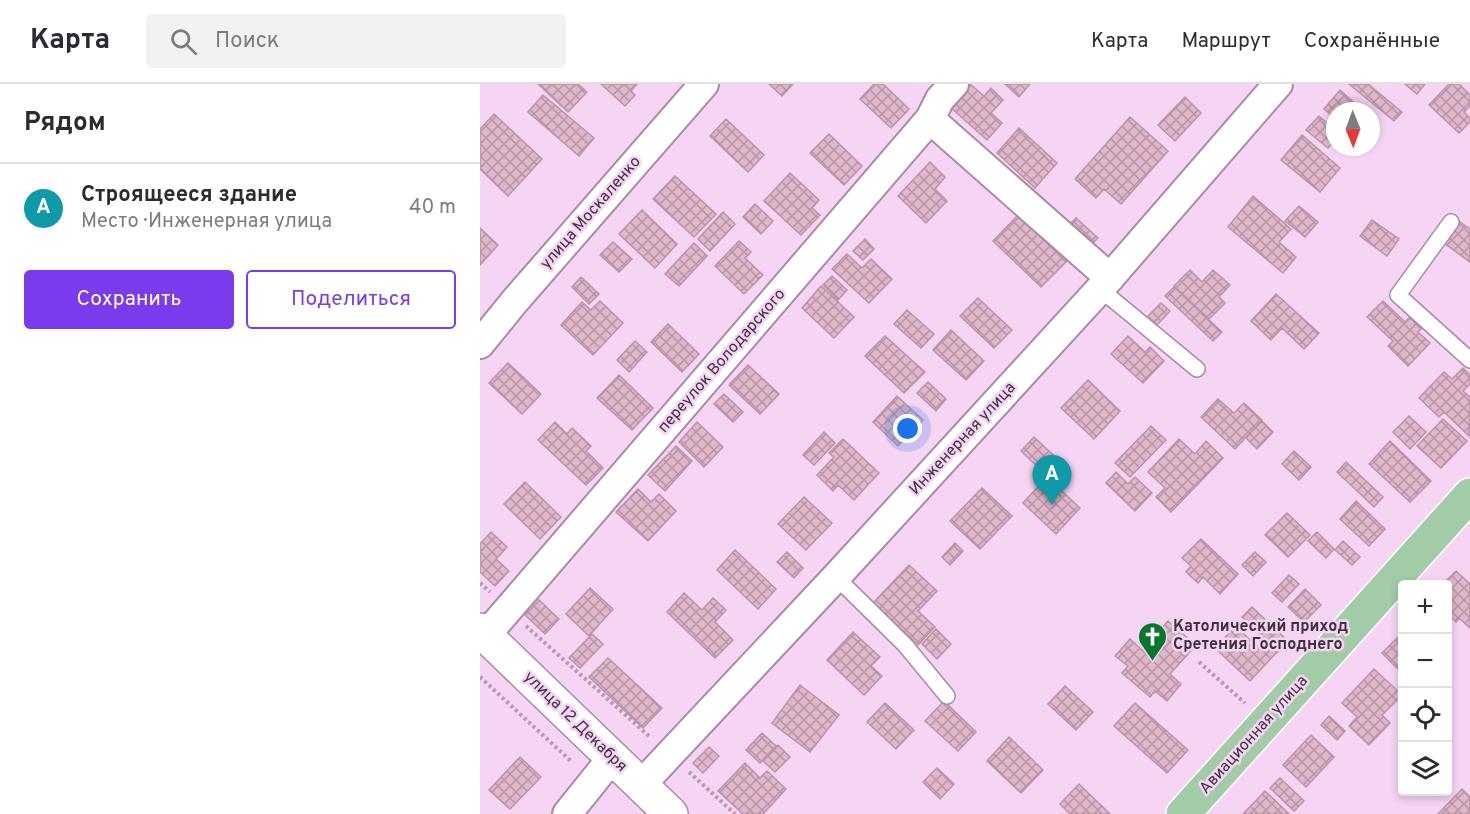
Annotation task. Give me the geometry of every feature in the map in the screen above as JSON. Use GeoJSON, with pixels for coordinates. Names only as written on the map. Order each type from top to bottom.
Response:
{"type":"FeatureCollection","features":[{"type":"Feature","properties":{"kind":"main road","name":"Авиационная улица"},"geometry":{"type":"LineString","coordinates":[[1183,814],[1470,495]]}},
{"type":"Feature","properties":{"kind":"main road","name":"улица 12 Декабря"},"geometry":{"type":"LineString","coordinates":[[483,632],[603,770],[640,786],[671,814]]}},
{"type":"Feature","properties":{"kind":"street","name":"улица Москаленко"},"geometry":{"type":"LineString","coordinates":[[480,344],[705,84]]}},
{"type":"Feature","properties":{"kind":"street","name":"переулок Володарского"},"geometry":{"type":"LineString","coordinates":[[483,632],[508,609],[930,119],[940,99],[954,84]]}},
{"type":"Feature","properties":{"kind":"street","name":"Инженерная улица"},"geometry":{"type":"LineString","coordinates":[[640,786],[1105,284],[1278,84]]}},
{"type":"Feature","properties":{"kind":"street"},"geometry":{"type":"LineString","coordinates":[[930,119],[1105,284]]}},
{"type":"Feature","properties":{"kind":"street"},"geometry":{"type":"LineString","coordinates":[[567,814],[603,770]]}},
{"type":"Feature","properties":{"kind":"lane"},"geometry":{"type":"LineString","coordinates":[[1451,222],[1398,295],[1470,360]]}},
{"type":"Feature","properties":{"kind":"lane"},"geometry":{"type":"LineString","coordinates":[[1105,284],[1197,369]]}},
{"type":"Feature","properties":{"kind":"lane"},"geometry":{"type":"LineString","coordinates":[[836,577],[905,645],[947,696]]}},
{"type":"Feature","properties":{"kind":"path"},"geometry":{"type":"LineString","coordinates":[[480,583],[735,814]]}},
{"type":"Feature","properties":{"kind":"path"},"geometry":{"type":"LineString","coordinates":[[1199,662],[1266,721]]}},
{"type":"Feature","properties":{"kind":"path"},"geometry":{"type":"LineString","coordinates":[[480,677],[603,770]]}},
{"type":"Feature","properties":{"kind":"building"},"geometry":{"type":"Polygon","coordinates":[[[538,84],[578,84],[587,92],[568,112],[538,84]]]}},
{"type":"Feature","properties":{"kind":"building"},"geometry":{"type":"Polygon","coordinates":[[[601,84],[637,84],[631,91],[635,95],[625,106],[601,84]]]}},
{"type":"Feature","properties":{"kind":"building"},"geometry":{"type":"Polygon","coordinates":[[[769,84],[793,84],[782,96],[769,84]]]}},
{"type":"Feature","properties":{"kind":"building"},"geometry":{"type":"Polygon","coordinates":[[[874,84],[883,84],[909,109],[891,128],[860,99],[874,84]]]}},
{"type":"Feature","properties":{"kind":"building"},"geometry":{"type":"Polygon","coordinates":[[[970,84],[984,96],[991,88],[1003,100],[991,113],[1002,123],[987,140],[950,107],[970,84]]]}},
{"type":"Feature","properties":{"kind":"building"},"geometry":{"type":"Polygon","coordinates":[[[1005,84],[1030,84],[1019,97],[1005,84]]]}},
{"type":"Feature","properties":{"kind":"building"},"geometry":{"type":"Polygon","coordinates":[[[1349,84],[1368,84],[1402,112],[1394,121],[1380,109],[1380,102],[1371,102],[1349,84]]]}},
{"type":"Feature","properties":{"kind":"building"},"geometry":{"type":"Polygon","coordinates":[[[1405,84],[1425,84],[1417,94],[1405,84]]]}},
{"type":"Feature","properties":{"kind":"building"},"geometry":{"type":"Polygon","coordinates":[[[1449,84],[1459,84],[1470,95],[1470,106],[1464,112],[1470,118],[1470,122],[1459,133],[1429,105],[1449,84]]]}},
{"type":"Feature","properties":{"kind":"building"},"geometry":{"type":"Polygon","coordinates":[[[1340,90],[1353,102],[1330,102],[1340,90]]]}},
{"type":"Feature","properties":{"kind":"building"},"geometry":{"type":"Polygon","coordinates":[[[543,95],[594,138],[579,156],[528,112],[543,95]]]}},
{"type":"Feature","properties":{"kind":"building"},"geometry":{"type":"Polygon","coordinates":[[[1185,97],[1201,113],[1175,141],[1158,125],[1185,97]]]}},
{"type":"Feature","properties":{"kind":"building"},"geometry":{"type":"Polygon","coordinates":[[[494,114],[542,159],[508,196],[480,169],[480,129],[494,114]]]}},
{"type":"Feature","properties":{"kind":"building"},"geometry":{"type":"Polygon","coordinates":[[[1319,116],[1326,122],[1326,146],[1306,130],[1319,116]]]}},
{"type":"Feature","properties":{"kind":"building"},"geometry":{"type":"Polygon","coordinates":[[[1130,117],[1168,151],[1121,204],[1104,189],[1096,198],[1075,179],[1130,117]]]}},
{"type":"Feature","properties":{"kind":"building"},"geometry":{"type":"Polygon","coordinates":[[[726,119],[764,155],[748,172],[710,136],[726,119]]]}},
{"type":"Feature","properties":{"kind":"building"},"geometry":{"type":"Polygon","coordinates":[[[1019,128],[1057,163],[1035,188],[997,153],[1019,128]]]}},
{"type":"Feature","properties":{"kind":"building"},"geometry":{"type":"Polygon","coordinates":[[[829,134],[862,166],[844,185],[810,153],[829,134]]]}},
{"type":"Feature","properties":{"kind":"building"},"geometry":{"type":"Polygon","coordinates":[[[1302,135],[1340,168],[1320,192],[1281,160],[1302,135]]]}},
{"type":"Feature","properties":{"kind":"building"},"geometry":{"type":"Polygon","coordinates":[[[930,162],[945,177],[935,189],[947,201],[926,223],[898,196],[930,162]]]}},
{"type":"Feature","properties":{"kind":"building"},"geometry":{"type":"Polygon","coordinates":[[[790,173],[819,200],[812,208],[820,215],[801,235],[764,201],[790,173]]]}},
{"type":"Feature","properties":{"kind":"building"},"geometry":{"type":"Polygon","coordinates":[[[675,176],[716,214],[694,237],[653,199],[675,176]]]}},
{"type":"Feature","properties":{"kind":"building"},"geometry":{"type":"Polygon","coordinates":[[[1253,196],[1291,229],[1279,242],[1296,257],[1283,273],[1228,227],[1253,196]]]}},
{"type":"Feature","properties":{"kind":"building"},"geometry":{"type":"Polygon","coordinates":[[[755,204],[773,221],[761,234],[743,217],[755,204]]]}},
{"type":"Feature","properties":{"kind":"building"},"geometry":{"type":"Polygon","coordinates":[[[1299,206],[1318,222],[1305,237],[1285,221],[1299,206]]]}},
{"type":"Feature","properties":{"kind":"building"},"geometry":{"type":"Polygon","coordinates":[[[642,210],[677,244],[655,268],[619,234],[642,210]]]}},
{"type":"Feature","properties":{"kind":"building"},"geometry":{"type":"Polygon","coordinates":[[[723,212],[735,224],[710,251],[698,239],[723,212]]]}},
{"type":"Feature","properties":{"kind":"building"},"geometry":{"type":"Polygon","coordinates":[[[1019,214],[1068,260],[1041,287],[993,241],[1019,214]]]}},
{"type":"Feature","properties":{"kind":"building"},"geometry":{"type":"Polygon","coordinates":[[[1076,218],[1098,238],[1087,249],[1065,229],[1076,218]]]}},
{"type":"Feature","properties":{"kind":"building"},"geometry":{"type":"Polygon","coordinates":[[[1372,220],[1399,239],[1387,256],[1360,236],[1372,220]]]}},
{"type":"Feature","properties":{"kind":"building"},"geometry":{"type":"Polygon","coordinates":[[[1460,222],[1470,229],[1470,262],[1444,243],[1460,222]]]}},
{"type":"Feature","properties":{"kind":"building"},"geometry":{"type":"Polygon","coordinates":[[[480,228],[498,245],[480,265],[480,228]]]}},
{"type":"Feature","properties":{"kind":"building"},"geometry":{"type":"Polygon","coordinates":[[[865,239],[874,249],[863,260],[853,251],[865,239]]]}},
{"type":"Feature","properties":{"kind":"building"},"geometry":{"type":"Polygon","coordinates":[[[739,241],[751,252],[745,258],[763,275],[744,294],[715,266],[739,241]]]}},
{"type":"Feature","properties":{"kind":"building"},"geometry":{"type":"Polygon","coordinates":[[[613,242],[632,259],[619,272],[600,255],[613,242]]]}},
{"type":"Feature","properties":{"kind":"building"},"geometry":{"type":"Polygon","coordinates":[[[694,243],[707,256],[679,286],[665,274],[694,243]]]}},
{"type":"Feature","properties":{"kind":"building"},"geometry":{"type":"Polygon","coordinates":[[[847,254],[862,268],[871,259],[892,279],[869,303],[832,269],[847,254]]]}},
{"type":"Feature","properties":{"kind":"building"},"geometry":{"type":"Polygon","coordinates":[[[1190,270],[1202,282],[1213,270],[1230,285],[1219,297],[1225,303],[1209,319],[1174,286],[1190,270]]]}},
{"type":"Feature","properties":{"kind":"building"},"geometry":{"type":"Polygon","coordinates":[[[832,276],[847,290],[838,300],[823,285],[832,276]]]}},
{"type":"Feature","properties":{"kind":"building"},"geometry":{"type":"Polygon","coordinates":[[[581,277],[599,294],[589,304],[572,287],[581,277]]]}},
{"type":"Feature","properties":{"kind":"building"},"geometry":{"type":"Polygon","coordinates":[[[821,286],[854,317],[834,338],[802,308],[821,286]]]}},
{"type":"Feature","properties":{"kind":"building"},"geometry":{"type":"Polygon","coordinates":[[[1174,287],[1222,332],[1213,341],[1165,296],[1174,287]]]}},
{"type":"Feature","properties":{"kind":"building"},"geometry":{"type":"Polygon","coordinates":[[[1276,294],[1319,333],[1304,349],[1282,328],[1271,340],[1251,321],[1276,294]]]}},
{"type":"Feature","properties":{"kind":"building"},"geometry":{"type":"Polygon","coordinates":[[[978,298],[1012,330],[994,348],[960,316],[978,298]]]}},
{"type":"Feature","properties":{"kind":"building"},"geometry":{"type":"Polygon","coordinates":[[[600,301],[623,323],[593,355],[561,325],[582,302],[591,310],[600,301]]]}},
{"type":"Feature","properties":{"kind":"building"},"geometry":{"type":"Polygon","coordinates":[[[1383,301],[1405,322],[1412,315],[1424,326],[1418,332],[1430,343],[1408,366],[1388,346],[1393,341],[1367,317],[1383,301]]]}},
{"type":"Feature","properties":{"kind":"building"},"geometry":{"type":"Polygon","coordinates":[[[1161,303],[1170,311],[1157,325],[1148,316],[1161,303]]]}},
{"type":"Feature","properties":{"kind":"building"},"geometry":{"type":"Polygon","coordinates":[[[907,310],[934,334],[921,348],[894,324],[907,310]]]}},
{"type":"Feature","properties":{"kind":"building"},"geometry":{"type":"Polygon","coordinates":[[[668,324],[699,354],[682,372],[651,342],[668,324]]]}},
{"type":"Feature","properties":{"kind":"building"},"geometry":{"type":"Polygon","coordinates":[[[951,330],[984,361],[966,380],[933,350],[951,330]]]}},
{"type":"Feature","properties":{"kind":"building"},"geometry":{"type":"Polygon","coordinates":[[[885,336],[925,372],[904,393],[865,356],[885,336]]]}},
{"type":"Feature","properties":{"kind":"building"},"geometry":{"type":"Polygon","coordinates":[[[1128,336],[1145,352],[1150,347],[1164,361],[1143,383],[1111,354],[1128,336]]]}},
{"type":"Feature","properties":{"kind":"building"},"geometry":{"type":"Polygon","coordinates":[[[635,341],[647,352],[629,372],[617,360],[635,341]]]}},
{"type":"Feature","properties":{"kind":"building"},"geometry":{"type":"Polygon","coordinates":[[[508,363],[541,394],[522,414],[489,383],[508,363]]]}},
{"type":"Feature","properties":{"kind":"building"},"geometry":{"type":"Polygon","coordinates":[[[748,365],[779,394],[760,414],[729,385],[748,365]]]}},
{"type":"Feature","properties":{"kind":"building"},"geometry":{"type":"Polygon","coordinates":[[[1463,368],[1470,375],[1470,384],[1463,391],[1470,397],[1469,436],[1444,412],[1439,417],[1419,398],[1444,372],[1452,379],[1463,368]]]}},
{"type":"Feature","properties":{"kind":"building"},"geometry":{"type":"Polygon","coordinates":[[[619,375],[653,408],[632,430],[597,398],[619,375]]]}},
{"type":"Feature","properties":{"kind":"building"},"geometry":{"type":"Polygon","coordinates":[[[1088,380],[1120,411],[1094,439],[1061,408],[1088,380]]]}},
{"type":"Feature","properties":{"kind":"building"},"geometry":{"type":"Polygon","coordinates":[[[928,382],[946,399],[936,411],[917,393],[928,382]]]}},
{"type":"Feature","properties":{"kind":"building"},"geometry":{"type":"Polygon","coordinates":[[[724,394],[743,412],[733,422],[714,404],[724,394]]]}},
{"type":"Feature","properties":{"kind":"building"},"geometry":{"type":"Polygon","coordinates":[[[897,396],[923,420],[898,446],[873,422],[897,396]]]}},
{"type":"Feature","properties":{"kind":"building"},"geometry":{"type":"Polygon","coordinates":[[[1218,399],[1234,413],[1244,403],[1262,420],[1235,449],[1201,417],[1218,399]]]}},
{"type":"Feature","properties":{"kind":"building"},"geometry":{"type":"Polygon","coordinates":[[[1409,416],[1426,432],[1410,449],[1393,432],[1409,416]]]}},
{"type":"Feature","properties":{"kind":"building"},"geometry":{"type":"Polygon","coordinates":[[[1443,419],[1467,441],[1441,468],[1417,446],[1443,419]]]}},
{"type":"Feature","properties":{"kind":"building"},"geometry":{"type":"Polygon","coordinates":[[[1262,421],[1273,432],[1257,449],[1246,438],[1262,421]]]}},
{"type":"Feature","properties":{"kind":"building"},"geometry":{"type":"Polygon","coordinates":[[[555,422],[567,434],[572,428],[591,446],[586,451],[603,468],[586,485],[538,440],[555,422]]]}},
{"type":"Feature","properties":{"kind":"building"},"geometry":{"type":"Polygon","coordinates":[[[697,422],[723,447],[704,467],[679,442],[697,422]]]}},
{"type":"Feature","properties":{"kind":"building"},"geometry":{"type":"Polygon","coordinates":[[[1151,426],[1166,440],[1130,477],[1115,463],[1151,426]]]}},
{"type":"Feature","properties":{"kind":"building"},"geometry":{"type":"Polygon","coordinates":[[[824,432],[835,443],[814,465],[803,455],[824,432]]]}},
{"type":"Feature","properties":{"kind":"building"},"geometry":{"type":"Polygon","coordinates":[[[1034,437],[1063,464],[1050,479],[1021,451],[1034,437]]]}},
{"type":"Feature","properties":{"kind":"building"},"geometry":{"type":"Polygon","coordinates":[[[843,439],[879,473],[854,500],[838,485],[833,491],[817,475],[834,457],[829,453],[843,439]]]}},
{"type":"Feature","properties":{"kind":"building"},"geometry":{"type":"Polygon","coordinates":[[[1179,439],[1195,454],[1206,441],[1223,458],[1171,512],[1156,497],[1165,488],[1148,472],[1179,439]]]}},
{"type":"Feature","properties":{"kind":"building"},"geometry":{"type":"Polygon","coordinates":[[[1390,441],[1431,481],[1410,502],[1369,464],[1390,441]]]}},
{"type":"Feature","properties":{"kind":"building"},"geometry":{"type":"Polygon","coordinates":[[[676,446],[692,461],[665,491],[648,475],[676,446]]]}},
{"type":"Feature","properties":{"kind":"building"},"geometry":{"type":"Polygon","coordinates":[[[1294,451],[1311,467],[1299,480],[1282,464],[1294,451]]]}},
{"type":"Feature","properties":{"kind":"building"},"geometry":{"type":"Polygon","coordinates":[[[1346,462],[1383,497],[1374,507],[1337,472],[1346,462]]]}},
{"type":"Feature","properties":{"kind":"building"},"geometry":{"type":"Polygon","coordinates":[[[1116,472],[1128,484],[1135,477],[1152,493],[1135,511],[1106,483],[1116,472]]]}},
{"type":"Feature","properties":{"kind":"building"},"geometry":{"type":"Polygon","coordinates":[[[1047,477],[1080,508],[1056,534],[1023,503],[1047,477]]]}},
{"type":"Feature","properties":{"kind":"building"},"geometry":{"type":"Polygon","coordinates":[[[525,482],[561,517],[540,539],[504,504],[525,482]]]}},
{"type":"Feature","properties":{"kind":"building"},"geometry":{"type":"Polygon","coordinates":[[[982,488],[1012,516],[980,549],[950,521],[982,488]]]}},
{"type":"Feature","properties":{"kind":"building"},"geometry":{"type":"Polygon","coordinates":[[[638,489],[651,502],[659,494],[676,511],[648,541],[616,512],[638,489]]]}},
{"type":"Feature","properties":{"kind":"building"},"geometry":{"type":"Polygon","coordinates":[[[804,497],[832,523],[806,550],[778,524],[804,497]]]}},
{"type":"Feature","properties":{"kind":"building"},"geometry":{"type":"Polygon","coordinates":[[[1356,501],[1385,529],[1369,546],[1340,519],[1356,501]]]}},
{"type":"Feature","properties":{"kind":"building"},"geometry":{"type":"Polygon","coordinates":[[[1287,513],[1310,535],[1288,557],[1265,535],[1287,513]]]}},
{"type":"Feature","properties":{"kind":"building"},"geometry":{"type":"Polygon","coordinates":[[[491,532],[507,547],[496,559],[509,571],[495,586],[480,572],[480,544],[491,532]]]}},
{"type":"Feature","properties":{"kind":"building"},"geometry":{"type":"Polygon","coordinates":[[[1317,532],[1334,549],[1326,558],[1308,541],[1317,532]]]}},
{"type":"Feature","properties":{"kind":"building"},"geometry":{"type":"Polygon","coordinates":[[[1201,539],[1238,574],[1220,594],[1203,577],[1198,583],[1186,572],[1191,566],[1182,558],[1201,539]]]}},
{"type":"Feature","properties":{"kind":"building"},"geometry":{"type":"Polygon","coordinates":[[[1343,541],[1360,557],[1352,565],[1335,550],[1343,541]]]}},
{"type":"Feature","properties":{"kind":"building"},"geometry":{"type":"Polygon","coordinates":[[[955,543],[963,551],[950,565],[942,557],[955,543]]]}},
{"type":"Feature","properties":{"kind":"building"},"geometry":{"type":"Polygon","coordinates":[[[735,550],[776,589],[758,609],[717,570],[735,550]]]}},
{"type":"Feature","properties":{"kind":"building"},"geometry":{"type":"Polygon","coordinates":[[[787,552],[803,568],[794,578],[777,562],[787,552]]]}},
{"type":"Feature","properties":{"kind":"building"},"geometry":{"type":"Polygon","coordinates":[[[1255,552],[1266,562],[1253,576],[1242,565],[1255,552]]]}},
{"type":"Feature","properties":{"kind":"building"},"geometry":{"type":"Polygon","coordinates":[[[909,565],[937,591],[918,611],[935,627],[918,645],[873,603],[909,565]]]}},
{"type":"Feature","properties":{"kind":"building"},"geometry":{"type":"Polygon","coordinates":[[[1456,571],[1470,584],[1470,628],[1459,618],[1456,622],[1452,618],[1452,580],[1447,580],[1456,571]]]}},
{"type":"Feature","properties":{"kind":"building"},"geometry":{"type":"Polygon","coordinates":[[[1289,575],[1299,584],[1282,602],[1272,593],[1289,575]]]}},
{"type":"Feature","properties":{"kind":"building"},"geometry":{"type":"Polygon","coordinates":[[[590,588],[613,609],[589,636],[566,614],[590,588]]]}},
{"type":"Feature","properties":{"kind":"building"},"geometry":{"type":"Polygon","coordinates":[[[1305,589],[1321,605],[1304,622],[1288,607],[1305,589]]]}},
{"type":"Feature","properties":{"kind":"building"},"geometry":{"type":"Polygon","coordinates":[[[684,593],[702,610],[713,598],[726,610],[715,622],[733,640],[715,658],[667,612],[684,593]]]}},
{"type":"Feature","properties":{"kind":"building"},"geometry":{"type":"Polygon","coordinates":[[[537,598],[559,619],[545,634],[523,613],[537,598]]]}},
{"type":"Feature","properties":{"kind":"building"},"geometry":{"type":"Polygon","coordinates":[[[1252,607],[1288,641],[1278,652],[1242,617],[1252,607]]]}},
{"type":"Feature","properties":{"kind":"building","name":"Католический приход Сретения Господнего"},"geometry":{"type":"Polygon","coordinates":[[[1168,621],[1196,645],[1170,674],[1181,684],[1167,701],[1155,691],[1150,697],[1122,673],[1128,666],[1115,656],[1130,639],[1142,650],[1168,621]]]}},
{"type":"Feature","properties":{"kind":"building"},"geometry":{"type":"Polygon","coordinates":[[[1236,626],[1257,647],[1263,640],[1277,652],[1250,681],[1215,648],[1236,626]]]}},
{"type":"Feature","properties":{"kind":"building"},"geometry":{"type":"Polygon","coordinates":[[[936,629],[951,644],[937,659],[922,644],[936,629]]]}},
{"type":"Feature","properties":{"kind":"building"},"geometry":{"type":"Polygon","coordinates":[[[853,632],[880,657],[871,666],[882,676],[864,695],[827,660],[853,632]]]}},
{"type":"Feature","properties":{"kind":"building"},"geometry":{"type":"Polygon","coordinates":[[[592,634],[603,644],[580,668],[569,658],[592,634]]]}},
{"type":"Feature","properties":{"kind":"building"},"geometry":{"type":"Polygon","coordinates":[[[1398,637],[1398,669],[1382,653],[1398,637]]]}},
{"type":"Feature","properties":{"kind":"building"},"geometry":{"type":"Polygon","coordinates":[[[608,658],[662,708],[643,728],[589,677],[608,658]]]}},
{"type":"Feature","properties":{"kind":"building"},"geometry":{"type":"Polygon","coordinates":[[[1374,669],[1398,691],[1398,699],[1382,715],[1390,723],[1369,745],[1349,726],[1357,717],[1342,703],[1374,669]]]}},
{"type":"Feature","properties":{"kind":"building"},"geometry":{"type":"Polygon","coordinates":[[[800,685],[839,715],[810,752],[772,723],[800,685]]]}},
{"type":"Feature","properties":{"kind":"building"},"geometry":{"type":"Polygon","coordinates":[[[1065,686],[1093,712],[1076,730],[1048,704],[1065,686]]]}},
{"type":"Feature","properties":{"kind":"building"},"geometry":{"type":"Polygon","coordinates":[[[944,701],[976,732],[958,751],[925,721],[944,701]]]}},
{"type":"Feature","properties":{"kind":"building"},"geometry":{"type":"Polygon","coordinates":[[[885,703],[914,730],[896,749],[867,722],[885,703]]]}},
{"type":"Feature","properties":{"kind":"building"},"geometry":{"type":"Polygon","coordinates":[[[1135,703],[1188,750],[1167,773],[1114,726],[1135,703]]]}},
{"type":"Feature","properties":{"kind":"building"},"geometry":{"type":"Polygon","coordinates":[[[1329,716],[1345,731],[1337,740],[1321,725],[1329,716]]]}},
{"type":"Feature","properties":{"kind":"building"},"geometry":{"type":"Polygon","coordinates":[[[762,733],[776,746],[760,763],[746,750],[762,733]]]}},
{"type":"Feature","properties":{"kind":"building"},"geometry":{"type":"Polygon","coordinates":[[[1311,735],[1334,757],[1306,787],[1283,765],[1311,735]]]}},
{"type":"Feature","properties":{"kind":"building"},"geometry":{"type":"Polygon","coordinates":[[[1009,737],[1043,770],[1021,793],[987,761],[1009,737]]]}},
{"type":"Feature","properties":{"kind":"building"},"geometry":{"type":"Polygon","coordinates":[[[778,745],[790,757],[775,772],[763,761],[778,745]]]}},
{"type":"Feature","properties":{"kind":"building"},"geometry":{"type":"Polygon","coordinates":[[[709,747],[719,756],[703,773],[693,763],[709,747]]]}},
{"type":"Feature","properties":{"kind":"building"},"geometry":{"type":"Polygon","coordinates":[[[520,757],[541,777],[510,809],[489,790],[520,757]]]}},
{"type":"Feature","properties":{"kind":"building"},"geometry":{"type":"Polygon","coordinates":[[[745,763],[760,778],[767,771],[786,789],[763,814],[743,814],[718,791],[745,763]]]}},
{"type":"Feature","properties":{"kind":"building"},"geometry":{"type":"Polygon","coordinates":[[[937,768],[954,784],[940,799],[923,782],[937,768]]]}},
{"type":"Feature","properties":{"kind":"building"},"geometry":{"type":"Polygon","coordinates":[[[1280,778],[1304,801],[1294,811],[1270,788],[1280,778]]]}},
{"type":"Feature","properties":{"kind":"building"},"geometry":{"type":"Polygon","coordinates":[[[1079,784],[1110,814],[1070,814],[1060,804],[1079,784]]]}},
{"type":"Feature","properties":{"kind":"building"},"geometry":{"type":"Polygon","coordinates":[[[1462,789],[1470,797],[1470,814],[1438,814],[1462,789]]]}},
{"type":"Feature","properties":{"kind":"building"},"geometry":{"type":"Polygon","coordinates":[[[1265,791],[1289,814],[1243,814],[1265,791]]]}},
{"type":"Feature","properties":{"kind":"place","name":"Строящееся здание"},"geometry":{"type":"Point","coordinates":[1052,505]}},
{"type":"Feature","properties":{"kind":"place","name":"Католический приход Сретения Господнего"},"geometry":{"type":"Point","coordinates":[1152,662]}}]}
